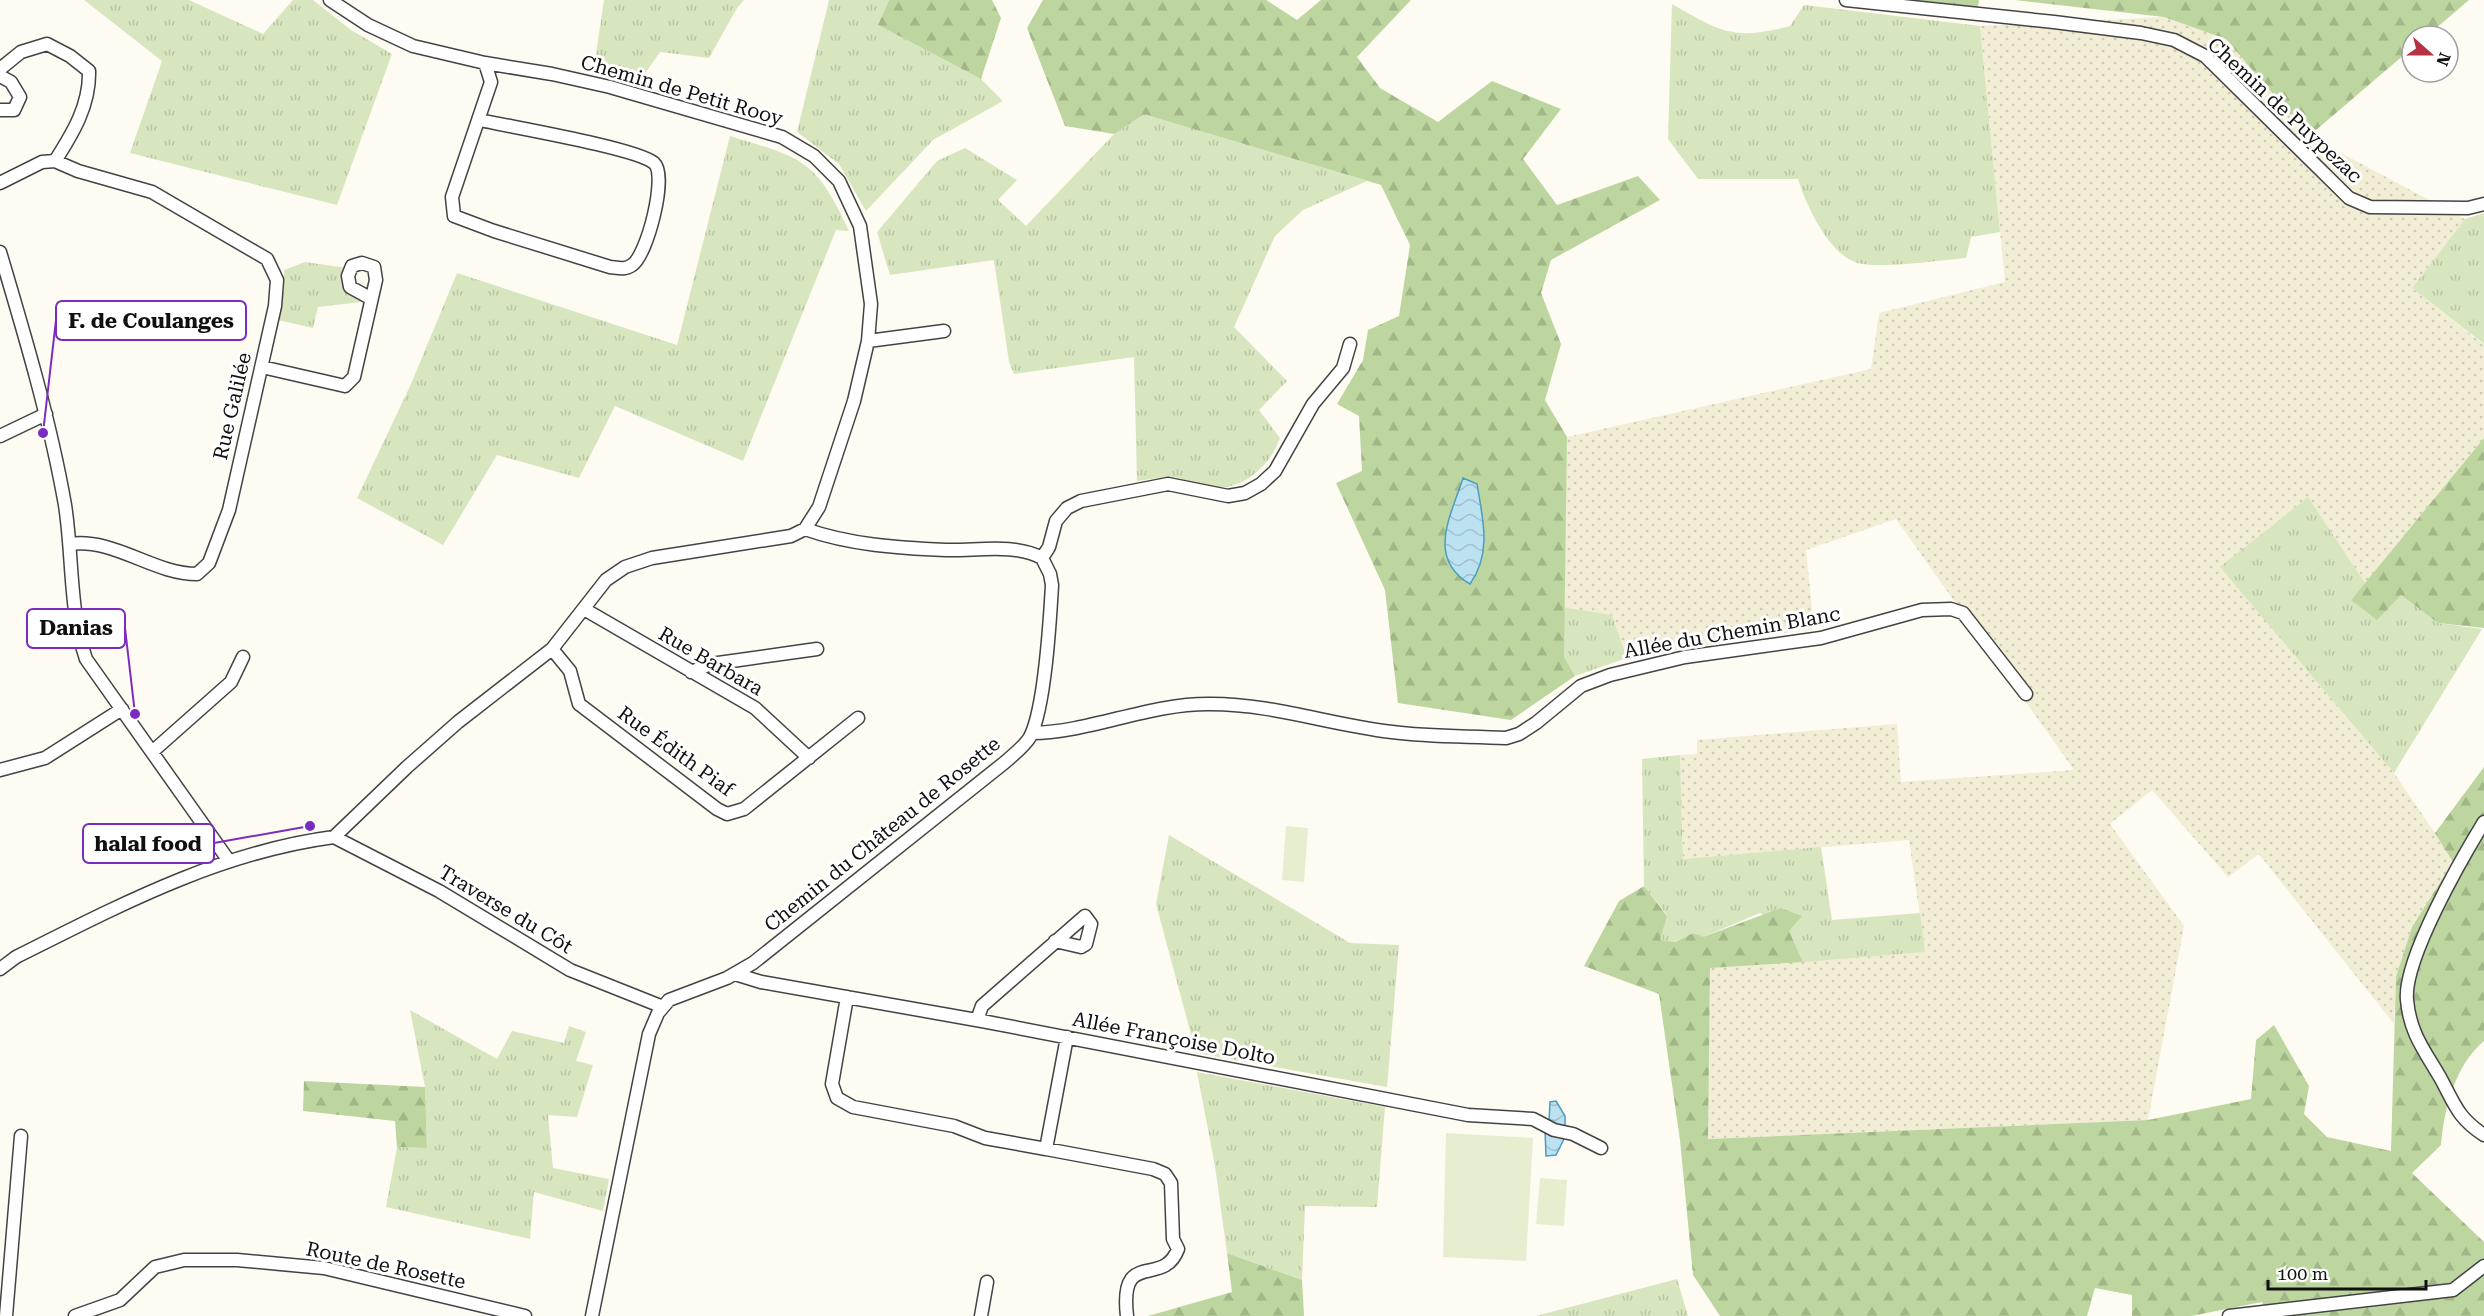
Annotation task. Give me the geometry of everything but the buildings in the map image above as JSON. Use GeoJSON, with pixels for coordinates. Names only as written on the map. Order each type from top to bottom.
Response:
{"type":"FeatureCollection","features":[{"type":"Feature","properties":{"kind":"street","name":"Chemin de Petit Rooy"},"geometry":{"type":"LineString","coordinates":[[330,0],[368,25],[413,46],[485,63],[552,74],[610,87],[782,137],[814,156],[839,181],[860,226],[871,304],[868,341],[854,401],[819,507],[805,529]]}},
{"type":"Feature","properties":{"kind":"street","name":"Chemin de Puypezac"},"geometry":{"type":"LineString","coordinates":[[1846,0],[2054,22],[2141,33],[2174,40],[2205,57],[2349,198],[2370,207],[2468,208],[2484,204]]}},
{"type":"Feature","properties":{"kind":"street"},"geometry":{"type":"LineString","coordinates":[[0,69],[21,52],[47,44],[70,56],[89,71],[90,88],[80,118],[55,161],[42,162],[0,183]]}},
{"type":"Feature","properties":{"kind":"street"},"geometry":{"type":"LineString","coordinates":[[480,120],[598,145],[652,162],[659,169],[661,186],[642,255],[634,264],[624,269],[610,267],[494,231],[454,216],[452,197],[491,82],[485,63]]}},
{"type":"Feature","properties":{"kind":"street"},"geometry":{"type":"LineString","coordinates":[[0,76],[11,82],[20,97],[14,110],[0,110]]}},
{"type":"Feature","properties":{"kind":"street","name":"Rue Galilée"},"geometry":{"type":"LineString","coordinates":[[55,161],[78,171],[152,192],[267,259],[277,280],[275,306],[229,510],[209,563],[197,574],[180,574],[102,545],[70,544]]}},
{"type":"Feature","properties":{"kind":"street"},"geometry":{"type":"LineString","coordinates":[[0,252],[46,414],[70,544],[78,635],[86,659],[229,861]]}},
{"type":"Feature","properties":{"kind":"street"},"geometry":{"type":"LineString","coordinates":[[262,367],[345,386],[354,377],[370,298]]}},
{"type":"Feature","properties":{"kind":"street"},"geometry":{"type":"LineString","coordinates":[[868,341],[944,331]]}},
{"type":"Feature","properties":{"kind":"street"},"geometry":{"type":"LineString","coordinates":[[0,969],[16,957],[146,891],[229,861],[334,837],[458,722],[552,649],[606,580],[625,567],[652,558],[791,536],[805,529],[827,537],[860,543],[947,550],[1022,551],[1042,558],[1049,547],[1056,520],[1067,508],[1081,501],[1168,484],[1228,496],[1245,493],[1261,484],[1275,471],[1313,404],[1343,368],[1350,344]]}},
{"type":"Feature","properties":{"kind":"street"},"geometry":{"type":"LineString","coordinates":[[0,436],[46,414]]}},
{"type":"Feature","properties":{"kind":"street","name":"Chemin du Château de Rosette"},"geometry":{"type":"LineString","coordinates":[[663,1007],[669,1000],[735,974],[825,907],[1021,748],[1032,732],[1039,706],[1051,612],[1050,574],[1042,558]]}},
{"type":"Feature","properties":{"kind":"street","name":"Allée du Chemin Blanc"},"geometry":{"type":"LineString","coordinates":[[1032,732],[1049,732],[1140,711],[1210,704],[1247,705],[1392,732],[1506,738],[1520,734],[1536,723],[1581,686],[1611,675],[1685,657],[1821,638],[1922,610],[1938,608],[1963,614],[2026,694]]}},
{"type":"Feature","properties":{"kind":"street","name":"Rue Barbara"},"geometry":{"type":"LineString","coordinates":[[584,609],[755,708],[809,758]]}},
{"type":"Feature","properties":{"kind":"street","name":"Rue Édith Piaf"},"geometry":{"type":"LineString","coordinates":[[552,649],[573,677],[579,704],[717,809],[727,814],[744,809],[858,718]]}},
{"type":"Feature","properties":{"kind":"street"},"geometry":{"type":"LineString","coordinates":[[691,672],[711,664],[818,649]]}},
{"type":"Feature","properties":{"kind":"street"},"geometry":{"type":"LineString","coordinates":[[152,752],[231,682],[243,657]]}},
{"type":"Feature","properties":{"kind":"street"},"geometry":{"type":"LineString","coordinates":[[0,770],[45,758],[122,709]]}},
{"type":"Feature","properties":{"kind":"street"},"geometry":{"type":"LineString","coordinates":[[2484,822],[2424,934],[2406,998],[2417,1042],[2440,1078],[2455,1109],[2466,1123],[2484,1135]]}},
{"type":"Feature","properties":{"kind":"street","name":"Traverse du Côt"},"geometry":{"type":"LineString","coordinates":[[334,837],[439,891],[570,970],[663,1007]]}},
{"type":"Feature","properties":{"kind":"street"},"geometry":{"type":"LineString","coordinates":[[977,1020],[982,1005],[1055,941]]}},
{"type":"Feature","properties":{"kind":"street","name":"Allée Françoise Dolto"},"geometry":{"type":"LineString","coordinates":[[735,974],[761,982],[977,1020],[1468,1115],[1533,1119],[1554,1130],[1573,1134],[1601,1148]]}},
{"type":"Feature","properties":{"kind":"street"},"geometry":{"type":"LineString","coordinates":[[848,996],[832,1084],[833,1092],[842,1103],[954,1126],[985,1138],[1153,1169],[1164,1174],[1171,1183],[1173,1239],[1178,1249],[1174,1260],[1167,1266],[1138,1272],[1129,1280],[1125,1297],[1127,1316]]}},
{"type":"Feature","properties":{"kind":"street"},"geometry":{"type":"LineString","coordinates":[[592,1316],[649,1034],[663,1007]]}},
{"type":"Feature","properties":{"kind":"street"},"geometry":{"type":"LineString","coordinates":[[1046,1149],[1067,1037]]}},
{"type":"Feature","properties":{"kind":"street"},"geometry":{"type":"LineString","coordinates":[[6,1316],[21,1136]]}},
{"type":"Feature","properties":{"kind":"street","name":"Route de Rosette"},"geometry":{"type":"LineString","coordinates":[[75,1316],[120,1300],[155,1267],[184,1260],[237,1260],[324,1268],[525,1316]]}},
{"type":"Feature","properties":{"kind":"street"},"geometry":{"type":"LineString","coordinates":[[2229,1316],[2453,1290],[2484,1266]]}},
{"type":"Feature","properties":{"kind":"street"},"geometry":{"type":"LineString","coordinates":[[981,1316],[987,1282]]}},
{"type":"Feature","properties":{"kind":"shaded area"},"geometry":{"type":"Polygon","coordinates":[[[2164,17],[2226,39],[2309,136],[2465,219],[2412,288],[2484,345],[2484,438],[2365,583],[2308,497],[2221,567],[2394,773],[2454,861],[2412,927],[2396,977],[2394,1024],[2259,854],[2228,877],[2152,790],[2110,824],[2184,926],[2148,1120],[1707,1139],[1710,968],[1925,952],[1909,840],[1683,859],[1680,755],[1697,754],[1697,740],[1897,724],[1901,782],[2074,770],[1896,519],[1806,550],[1814,628],[1627,658],[1612,615],[1563,607],[1567,437],[1871,369],[1879,313],[2005,282],[1980,26],[2164,17]]]}},
{"type":"Feature","properties":{"kind":"green space"},"geometry":{"type":"Polygon","coordinates":[[[84,0],[189,0],[263,34],[293,0],[313,0],[351,30],[392,54],[337,205],[130,153],[162,61],[84,0]]]}},
{"type":"Feature","properties":{"kind":"green space"},"geometry":{"type":"Polygon","coordinates":[[[604,0],[744,0],[737,8],[709,58],[660,52],[641,79],[595,61],[604,0]]]}},
{"type":"Feature","properties":{"kind":"green space"},"geometry":{"type":"Polygon","coordinates":[[[829,0],[889,0],[878,25],[981,79],[1003,101],[933,140],[866,211],[839,164],[797,132],[829,0]]]}},
{"type":"Feature","properties":{"kind":"green space"},"geometry":{"type":"Polygon","coordinates":[[[889,0],[992,0],[1001,18],[981,79],[878,25],[889,0]]]}},
{"type":"Feature","properties":{"kind":"green space"},"geometry":{"type":"Polygon","coordinates":[[[1043,0],[1266,0],[1297,20],[1321,0],[1411,0],[1357,57],[1380,88],[1438,122],[1492,81],[1561,109],[1523,159],[1557,205],[1638,176],[1660,200],[1551,260],[1541,293],[1561,344],[1545,400],[1567,437],[1564,657],[1575,676],[1511,720],[1398,703],[1385,590],[1336,483],[1362,471],[1359,416],[1337,404],[1363,360],[1368,330],[1399,316],[1410,245],[1381,185],[1144,114],[1114,134],[1065,126],[1027,28],[1043,0]]]}},
{"type":"Feature","properties":{"kind":"green space"},"geometry":{"type":"Polygon","coordinates":[[[1916,0],[1979,0],[1978,7],[1916,0]]]}},
{"type":"Feature","properties":{"kind":"green space"},"geometry":{"type":"Polygon","coordinates":[[[2015,0],[2469,0],[2441,24],[2400,24],[2400,58],[2309,136],[2226,39],[2164,17],[2015,0]]]}},
{"type":"Feature","properties":{"kind":"green space"},"geometry":{"type":"Polygon","coordinates":[[[1672,4],[1716,27],[1741,33],[1771,31],[1790,26],[1804,5],[1980,26],[2000,232],[1971,237],[1966,258],[1892,265],[1864,264],[1845,257],[1827,238],[1806,202],[1798,179],[1698,179],[1668,139],[1672,4]]]}},
{"type":"Feature","properties":{"kind":"green space"},"geometry":{"type":"Polygon","coordinates":[[[1144,113],[1367,181],[1303,210],[1275,236],[1234,327],[1287,381],[1259,410],[1280,438],[1275,449],[1262,468],[1233,486],[1210,487],[1169,477],[1137,481],[1134,357],[1014,374],[1009,362],[994,260],[890,275],[877,232],[937,161],[965,148],[1017,180],[998,200],[1026,226],[1114,134],[1144,113]]]}},
{"type":"Feature","properties":{"kind":"green space"},"geometry":{"type":"Polygon","coordinates":[[[730,136],[774,150],[804,165],[827,189],[849,231],[836,230],[743,461],[615,406],[579,478],[497,455],[443,545],[357,498],[411,384],[457,273],[677,345],[730,136]]]}},
{"type":"Feature","properties":{"kind":"green space"},"geometry":{"type":"Polygon","coordinates":[[[2484,213],[2484,344],[2412,288],[2465,219],[2484,213]]]}},
{"type":"Feature","properties":{"kind":"green space"},"geometry":{"type":"Polygon","coordinates":[[[305,262],[347,268],[349,282],[361,302],[318,307],[313,328],[278,320],[284,289],[284,270],[305,262]]]}},
{"type":"Feature","properties":{"kind":"green space"},"geometry":{"type":"Polygon","coordinates":[[[2484,438],[2484,628],[2438,623],[2401,595],[2377,620],[2351,600],[2484,438]]]}},
{"type":"Feature","properties":{"kind":"green space"},"geometry":{"type":"Polygon","coordinates":[[[2308,497],[2365,583],[2351,600],[2401,595],[2438,623],[2482,629],[2394,773],[2220,567],[2308,497]]]}},
{"type":"Feature","properties":{"kind":"green space"},"geometry":{"type":"Polygon","coordinates":[[[1563,607],[1612,615],[1627,658],[1575,676],[1564,658],[1563,607]]]}},
{"type":"Feature","properties":{"kind":"green space"},"geometry":{"type":"Polygon","coordinates":[[[1680,755],[1683,859],[1821,847],[1832,920],[1920,913],[1925,952],[1803,962],[1789,931],[1760,913],[1703,937],[1693,933],[1674,942],[1660,940],[1667,915],[1644,886],[1642,759],[1680,755]]]}},
{"type":"Feature","properties":{"kind":"green space"},"geometry":{"type":"Polygon","coordinates":[[[2484,767],[2484,1041],[2465,1062],[2458,1075],[2448,1103],[2441,1145],[2412,1173],[2484,1242],[2484,1316],[2269,1316],[2262,1302],[2191,1316],[2132,1316],[2132,1295],[2095,1288],[2087,1316],[1720,1316],[1693,1275],[1680,1140],[1659,994],[1584,966],[1619,901],[1644,886],[1667,916],[1660,940],[1675,942],[1693,933],[1703,937],[1781,908],[1802,916],[1789,931],[1803,962],[1710,968],[1708,1139],[2148,1120],[2251,1099],[2256,1040],[2274,1025],[2309,1086],[2304,1114],[2327,1137],[2391,1151],[2396,977],[2412,927],[2453,862],[2435,833],[2484,767]]]}},
{"type":"Feature","properties":{"kind":"green space"},"geometry":{"type":"Polygon","coordinates":[[[1286,826],[1308,828],[1304,882],[1282,880],[1286,826]]]}},
{"type":"Feature","properties":{"kind":"green space"},"geometry":{"type":"Polygon","coordinates":[[[1169,835],[1350,943],[1399,945],[1387,1087],[1196,1053],[1156,904],[1169,835]]]}},
{"type":"Feature","properties":{"kind":"green space"},"geometry":{"type":"Polygon","coordinates":[[[410,1010],[497,1059],[512,1031],[564,1043],[569,1026],[586,1032],[576,1061],[593,1065],[577,1117],[548,1115],[553,1168],[609,1179],[603,1211],[534,1192],[530,1239],[386,1207],[397,1147],[427,1148],[425,1087],[410,1010]]]}},
{"type":"Feature","properties":{"kind":"green space"},"geometry":{"type":"Polygon","coordinates":[[[1197,1072],[1385,1107],[1377,1207],[1305,1206],[1302,1280],[1227,1253],[1215,1166],[1197,1072]]]}},
{"type":"Feature","properties":{"kind":"green space"},"geometry":{"type":"Polygon","coordinates":[[[304,1081],[425,1087],[427,1148],[397,1147],[395,1121],[303,1111],[304,1081]]]}},
{"type":"Feature","properties":{"kind":"green space"},"geometry":{"type":"Polygon","coordinates":[[[1446,1133],[1533,1138],[1526,1261],[1443,1257],[1446,1133]]]}},
{"type":"Feature","properties":{"kind":"green space"},"geometry":{"type":"Polygon","coordinates":[[[1540,1178],[1567,1180],[1564,1226],[1536,1224],[1540,1178]]]}},
{"type":"Feature","properties":{"kind":"green space"},"geometry":{"type":"Polygon","coordinates":[[[1227,1253],[1302,1280],[1304,1316],[1148,1316],[1232,1292],[1227,1253]]]}},
{"type":"Feature","properties":{"kind":"green space"},"geometry":{"type":"Polygon","coordinates":[[[1677,1279],[1688,1316],[1536,1316],[1677,1279]]]}},
{"type":"Feature","properties":{"kind":"water"},"geometry":{"type":"Polygon","coordinates":[[[1463,478],[1477,484],[1484,536],[1481,560],[1470,584],[1457,574],[1449,562],[1445,549],[1448,521],[1463,478]]]}},
{"type":"Feature","properties":{"kind":"water"},"geometry":{"type":"Polygon","coordinates":[[[1556,1101],[1565,1116],[1565,1127],[1549,1122],[1550,1102],[1556,1101]]]}},
{"type":"Feature","properties":{"kind":"water"},"geometry":{"type":"Polygon","coordinates":[[[1545,1130],[1565,1137],[1556,1155],[1546,1156],[1545,1130]]]}},
{"type":"Feature","properties":{"kind":"place","name":"F. de Coulanges"},"geometry":{"type":"Point","coordinates":[43,433]}},
{"type":"Feature","properties":{"kind":"place","name":"Danias"},"geometry":{"type":"Point","coordinates":[135,714]}},
{"type":"Feature","properties":{"kind":"place","name":"halal food"},"geometry":{"type":"Point","coordinates":[310,826]}}]}
